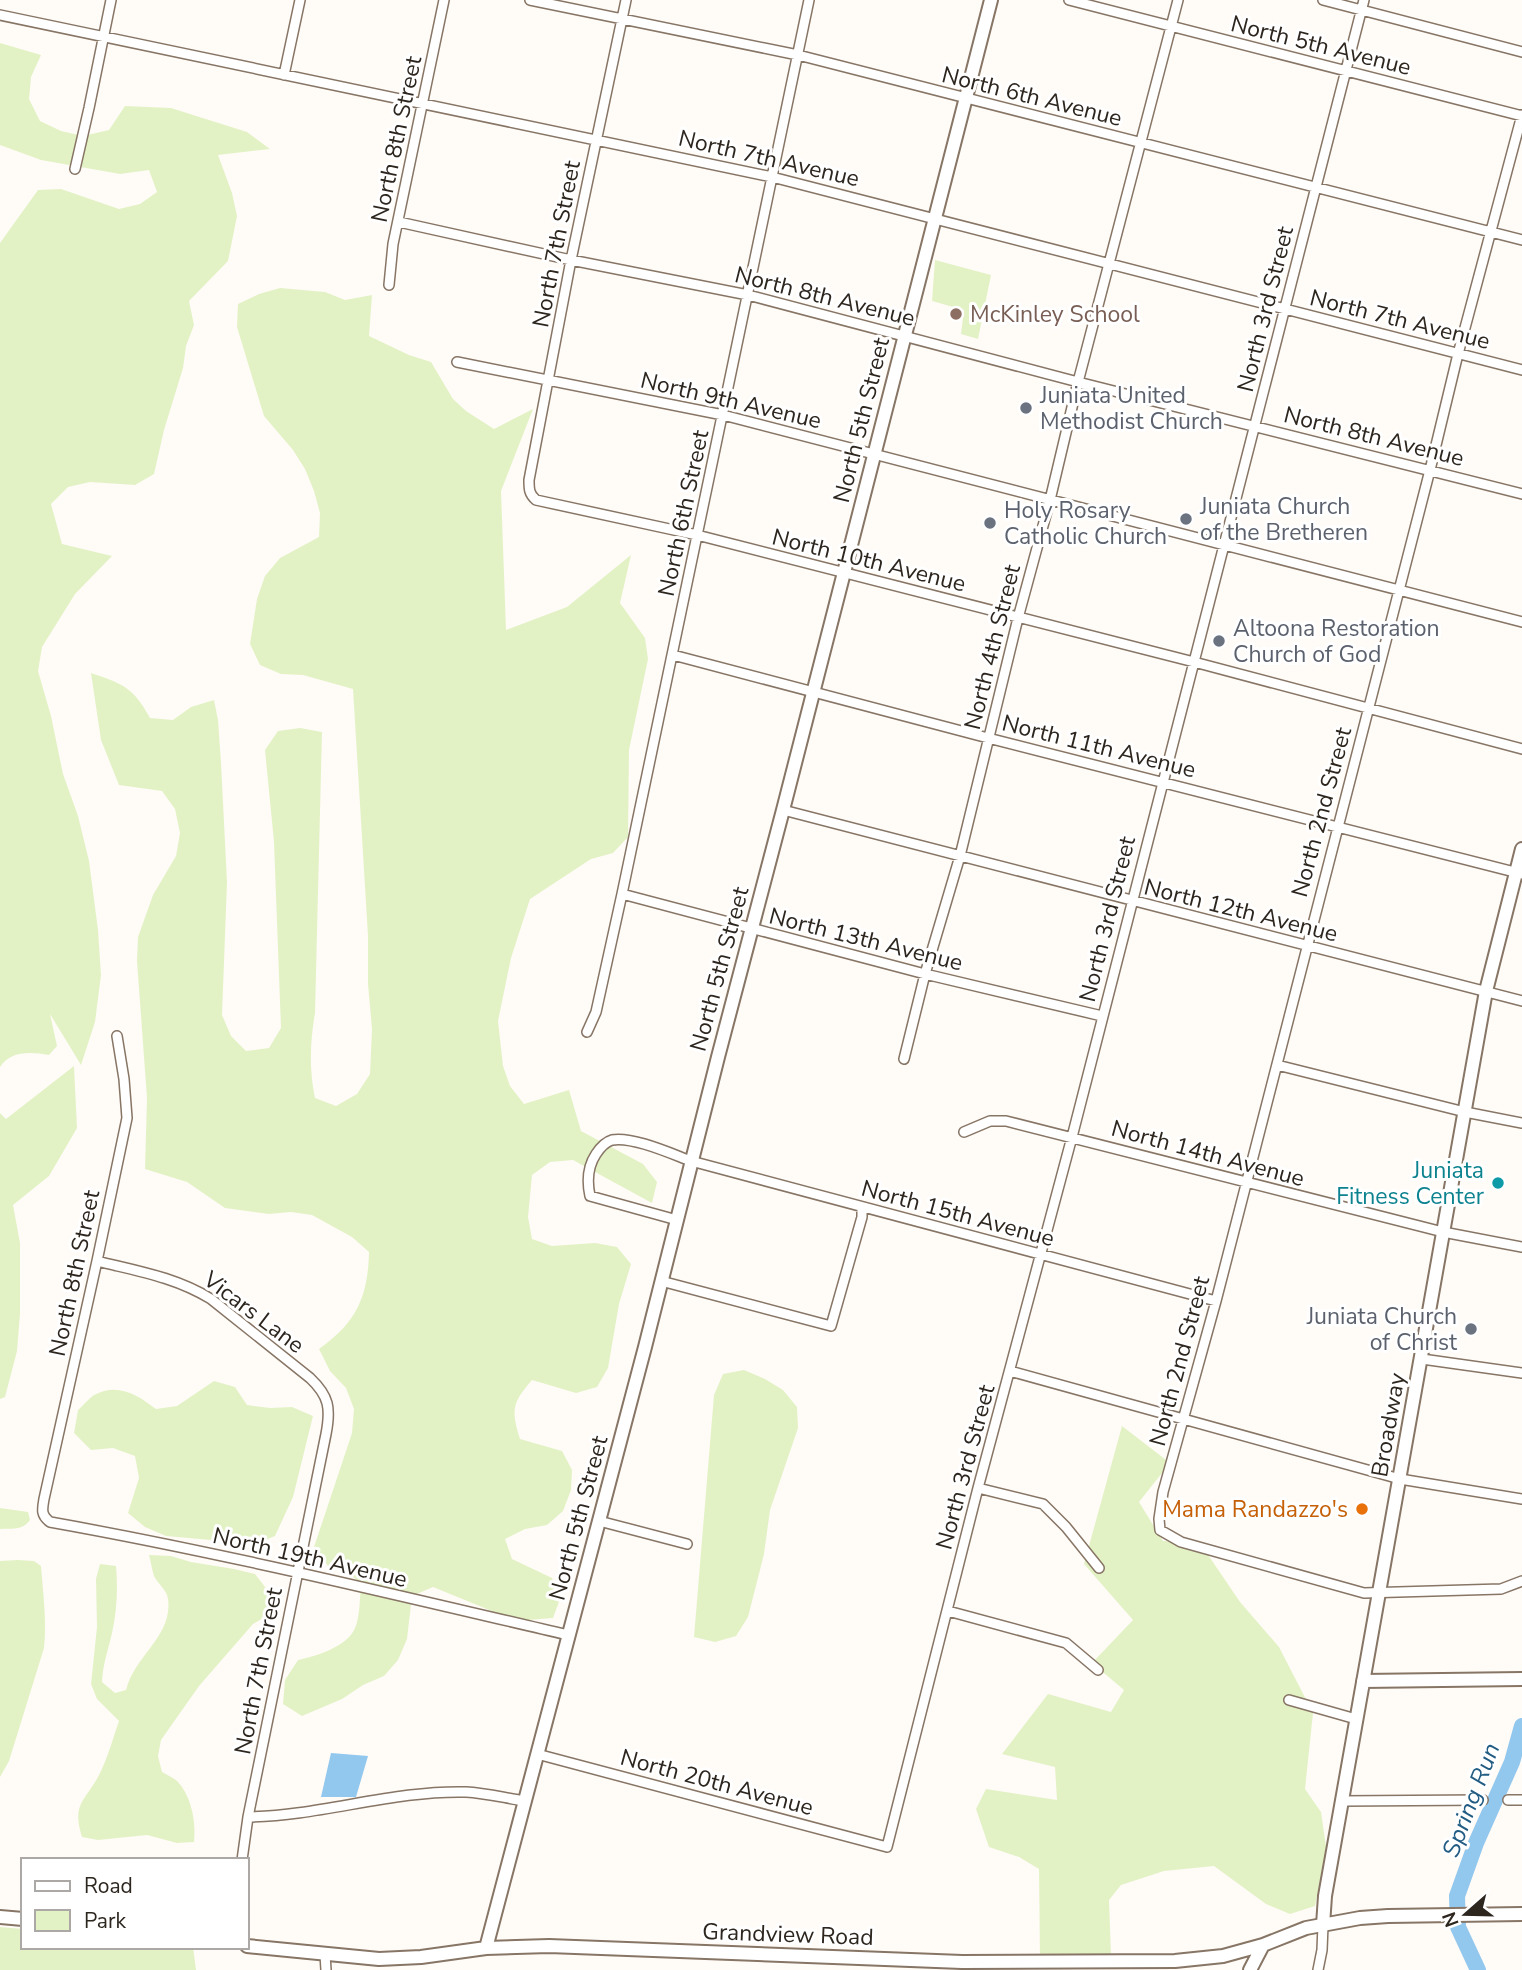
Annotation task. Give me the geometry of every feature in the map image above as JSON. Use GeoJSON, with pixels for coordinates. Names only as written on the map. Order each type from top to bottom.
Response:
{"type":"FeatureCollection","features":[{"type":"Feature","properties":{"kind":"street"},"geometry":{"type":"LineString","coordinates":[[75,169],[111,0]]}},
{"type":"Feature","properties":{"kind":"street"},"geometry":{"type":"LineString","coordinates":[[284,75],[300,0]]}},
{"type":"Feature","properties":{"kind":"street","name":"North 8th Street"},"geometry":{"type":"LineString","coordinates":[[389,285],[393,244],[443,0]]}},
{"type":"Feature","properties":{"kind":"street","name":"North 6th Avenue"},"geometry":{"type":"LineString","coordinates":[[530,0],[798,55],[1522,240]]}},
{"type":"Feature","properties":{"kind":"street","name":"North 7th Street"},"geometry":{"type":"LineString","coordinates":[[531,495],[529,480],[571,260],[626,0]]}},
{"type":"Feature","properties":{"kind":"street","name":"North 6th Street"},"geometry":{"type":"LineString","coordinates":[[587,1032],[596,1012],[622,894],[809,0]]}},
{"type":"Feature","properties":{"kind":"street","name":"North 5th Street"},"geometry":{"type":"LineString","coordinates":[[486,1948],[599,1521],[991,0]]}},
{"type":"Feature","properties":{"kind":"street","name":"North 5th Avenue"},"geometry":{"type":"LineString","coordinates":[[1069,0],[1522,116]]}},
{"type":"Feature","properties":{"kind":"street","name":"North 4th Street"},"geometry":{"type":"LineString","coordinates":[[904,1059],[925,974],[960,856],[1078,382],[1178,0]]}},
{"type":"Feature","properties":{"kind":"street"},"geometry":{"type":"LineString","coordinates":[[1324,0],[1363,5],[1522,52]]}},
{"type":"Feature","properties":{"kind":"street","name":"North 3rd Street"},"geometry":{"type":"LineString","coordinates":[[887,1847],[1363,5]]}},
{"type":"Feature","properties":{"kind":"street","name":"North 7th Avenue"},"geometry":{"type":"LineString","coordinates":[[0,15],[772,177],[1522,370]]}},
{"type":"Feature","properties":{"kind":"street","name":"North 2nd Street"},"geometry":{"type":"LineString","coordinates":[[1379,1593],[1364,1593],[1181,1542],[1160,1530],[1159,1519],[1163,1492],[1216,1301],[1458,354],[1522,116]]}},
{"type":"Feature","properties":{"kind":"street","name":"North 8th Avenue"},"geometry":{"type":"LineString","coordinates":[[399,222],[748,295],[1522,494]]}},
{"type":"Feature","properties":{"kind":"street","name":"North 9th Avenue"},"geometry":{"type":"LineString","coordinates":[[457,362],[723,415],[1522,622]]}},
{"type":"Feature","properties":{"kind":"street","name":"North 10th Avenue"},"geometry":{"type":"LineString","coordinates":[[531,495],[543,502],[697,535],[1522,749]]}},
{"type":"Feature","properties":{"kind":"street","name":"North 11th Avenue"},"geometry":{"type":"LineString","coordinates":[[673,655],[1519,874]]}},
{"type":"Feature","properties":{"kind":"street","name":"North 12th Avenue"},"geometry":{"type":"LineString","coordinates":[[783,810],[1522,1001]]}},
{"type":"Feature","properties":{"kind":"street","name":"Broadway"},"geometry":{"type":"LineString","coordinates":[[1318,1970],[1325,1896],[1486,991],[1519,874],[1522,849]]}},
{"type":"Feature","properties":{"kind":"street","name":"North 13th Avenue"},"geometry":{"type":"LineString","coordinates":[[622,894],[925,974],[1102,1016]]}},
{"type":"Feature","properties":{"kind":"street","name":"North 8th Street"},"geometry":{"type":"LineString","coordinates":[[44,1517],[44,1499],[127,1118],[117,1036]]}},
{"type":"Feature","properties":{"kind":"street"},"geometry":{"type":"LineString","coordinates":[[1277,1065],[1465,1112],[1522,1123]]}},
{"type":"Feature","properties":{"kind":"street","name":"North 14th Avenue"},"geometry":{"type":"LineString","coordinates":[[964,1132],[990,1121],[1006,1121],[1443,1232],[1522,1247]]}},
{"type":"Feature","properties":{"kind":"street","name":"North 15th Avenue"},"geometry":{"type":"LineString","coordinates":[[677,1220],[590,1196],[588,1179],[591,1162],[609,1140],[646,1145],[691,1161],[1216,1301]]}},
{"type":"Feature","properties":{"kind":"street"},"geometry":{"type":"LineString","coordinates":[[661,1281],[831,1326],[862,1217],[862,1207]]}},
{"type":"Feature","properties":{"kind":"street","name":"Vicars Lane"},"geometry":{"type":"LineString","coordinates":[[97,1261],[174,1280],[211,1299],[321,1388],[329,1408]]}},
{"type":"Feature","properties":{"kind":"street"},"geometry":{"type":"LineString","coordinates":[[1422,1359],[1522,1373]]}},
{"type":"Feature","properties":{"kind":"street"},"geometry":{"type":"LineString","coordinates":[[1010,1371],[1400,1479],[1522,1499]]}},
{"type":"Feature","properties":{"kind":"street","name":"North 7th Street"},"geometry":{"type":"LineString","coordinates":[[242,1858],[248,1817],[326,1434],[329,1408]]}},
{"type":"Feature","properties":{"kind":"street"},"geometry":{"type":"LineString","coordinates":[[978,1488],[1043,1504],[1066,1527],[1098,1568]]}},
{"type":"Feature","properties":{"kind":"street","name":"North 19th Avenue"},"geometry":{"type":"LineString","coordinates":[[44,1517],[50,1522],[297,1572],[568,1635]]}},
{"type":"Feature","properties":{"kind":"street"},"geometry":{"type":"LineString","coordinates":[[599,1521],[687,1544]]}},
{"type":"Feature","properties":{"kind":"street"},"geometry":{"type":"LineString","coordinates":[[1379,1593],[1501,1589],[1522,1581]]}},
{"type":"Feature","properties":{"kind":"street"},"geometry":{"type":"LineString","coordinates":[[948,1611],[1066,1643],[1098,1670]]}},
{"type":"Feature","properties":{"kind":"street"},"geometry":{"type":"LineString","coordinates":[[1363,1681],[1522,1679]]}},
{"type":"Feature","properties":{"kind":"street"},"geometry":{"type":"LineString","coordinates":[[1289,1700],[1356,1719]]}},
{"type":"Feature","properties":{"kind":"street","name":"North 20th Avenue"},"geometry":{"type":"LineString","coordinates":[[537,1754],[887,1847]]}},
{"type":"Feature","properties":{"kind":"street"},"geometry":{"type":"LineString","coordinates":[[248,1817],[279,1816],[398,1797],[448,1793],[468,1792],[524,1801]]}},
{"type":"Feature","properties":{"kind":"street"},"geometry":{"type":"LineString","coordinates":[[1342,1801],[1483,1800]]}},
{"type":"Feature","properties":{"kind":"street"},"geometry":{"type":"LineString","coordinates":[[1508,1800],[1522,1800]]}},
{"type":"Feature","properties":{"kind":"street","name":"Grandview Road"},"geometry":{"type":"LineString","coordinates":[[248,1946],[360,1958],[398,1959],[486,1948],[549,1946],[962,1966],[1175,1961],[1223,1956],[1263,1945],[1306,1928],[1360,1918],[1522,1914]]}},
{"type":"Feature","properties":{"kind":"street"},"geometry":{"type":"LineString","coordinates":[[0,1917],[21,1919]]}},
{"type":"Feature","properties":{"kind":"street"},"geometry":{"type":"LineString","coordinates":[[1250,1970],[1263,1945]]}},
{"type":"Feature","properties":{"kind":"street"},"geometry":{"type":"LineString","coordinates":[[325,1954],[326,1970]]}},
{"type":"Feature","properties":{"kind":"green space"},"geometry":{"type":"Polygon","coordinates":[[[0,43],[41,55],[31,77],[29,99],[40,121],[61,131],[83,136],[109,130],[125,106],[171,108],[247,132],[270,149],[218,155],[237,216],[228,261],[189,301],[194,325],[186,346],[183,368],[154,474],[135,485],[90,482],[68,487],[51,504],[62,544],[112,556],[75,594],[42,647],[38,671],[63,774],[78,816],[89,861],[98,930],[101,975],[95,1022],[81,1065],[50,1014],[57,1046],[49,1055],[16,1055],[0,1067],[0,243],[38,190],[61,189],[119,209],[140,204],[157,192],[149,170],[120,174],[41,160],[0,145],[0,43]]]}},
{"type":"Feature","properties":{"kind":"green space"},"geometry":{"type":"Polygon","coordinates":[[[935,260],[991,275],[978,339],[961,334],[964,310],[932,301],[935,260]]]}},
{"type":"Feature","properties":{"kind":"green space"},"geometry":{"type":"Polygon","coordinates":[[[280,288],[325,292],[345,300],[372,295],[369,336],[431,362],[453,399],[494,429],[533,409],[501,491],[506,630],[567,607],[631,555],[620,603],[645,638],[648,659],[629,750],[628,837],[613,853],[591,859],[530,899],[511,958],[498,1021],[503,1066],[510,1086],[524,1104],[569,1090],[581,1131],[643,1164],[657,1182],[652,1203],[573,1160],[550,1162],[532,1175],[528,1217],[532,1239],[552,1246],[595,1243],[617,1247],[631,1264],[619,1304],[608,1368],[597,1387],[576,1393],[532,1380],[520,1395],[515,1407],[515,1421],[520,1439],[562,1451],[572,1470],[571,1490],[563,1511],[547,1525],[525,1529],[505,1539],[512,1559],[552,1578],[560,1599],[553,1618],[516,1621],[433,1587],[412,1596],[407,1639],[398,1660],[384,1676],[363,1685],[342,1699],[302,1716],[283,1704],[285,1680],[298,1660],[322,1653],[351,1635],[359,1612],[361,1583],[349,1574],[328,1566],[314,1547],[352,1433],[354,1409],[346,1388],[330,1371],[319,1349],[342,1329],[358,1308],[366,1282],[369,1252],[352,1237],[312,1215],[291,1212],[269,1214],[225,1208],[187,1182],[145,1169],[147,1098],[137,961],[138,937],[153,895],[176,856],[180,833],[175,809],[162,791],[119,785],[101,740],[91,673],[126,688],[138,699],[150,718],[173,720],[191,707],[214,700],[218,720],[227,882],[222,1015],[231,1036],[246,1051],[269,1048],[281,1028],[274,842],[265,750],[278,731],[300,728],[322,732],[312,1077],[315,1098],[336,1106],[357,1094],[370,1074],[372,1029],[353,689],[303,675],[281,674],[260,665],[250,644],[257,599],[265,576],[280,558],[319,537],[320,513],[314,491],[293,450],[264,416],[237,327],[238,304],[280,288]]]}},
{"type":"Feature","properties":{"kind":"green space"},"geometry":{"type":"Polygon","coordinates":[[[74,1066],[77,1128],[49,1176],[13,1205],[20,1243],[20,1314],[17,1351],[5,1397],[0,1399],[0,1113],[6,1119],[74,1066]]]}},
{"type":"Feature","properties":{"kind":"green space"},"geometry":{"type":"Polygon","coordinates":[[[744,1370],[783,1390],[797,1407],[798,1428],[770,1510],[764,1554],[748,1617],[736,1636],[715,1642],[694,1637],[714,1395],[723,1374],[744,1370]]]}},
{"type":"Feature","properties":{"kind":"green space"},"geometry":{"type":"Polygon","coordinates":[[[214,1381],[235,1387],[247,1405],[292,1407],[313,1416],[293,1497],[275,1536],[256,1544],[166,1536],[145,1527],[128,1513],[139,1478],[135,1456],[113,1448],[91,1450],[74,1433],[78,1410],[103,1391],[127,1392],[156,1409],[177,1406],[214,1381]]]}},
{"type":"Feature","properties":{"kind":"green space"},"geometry":{"type":"Polygon","coordinates":[[[1122,1426],[1170,1463],[1139,1502],[1163,1541],[1200,1543],[1240,1602],[1279,1647],[1313,1713],[1305,1789],[1321,1812],[1326,1847],[1315,1906],[1290,1914],[1266,1904],[1214,1866],[1164,1871],[1121,1885],[1109,1900],[1111,1956],[1040,1958],[1039,1869],[1019,1857],[989,1847],[976,1809],[986,1789],[1057,1800],[1055,1767],[1002,1754],[1048,1694],[1111,1712],[1124,1690],[1092,1663],[1133,1620],[1084,1564],[1122,1426]]]}},
{"type":"Feature","properties":{"kind":"green space"},"geometry":{"type":"Polygon","coordinates":[[[0,1508],[28,1512],[30,1520],[20,1527],[0,1529],[0,1508]]]}},
{"type":"Feature","properties":{"kind":"green space"},"geometry":{"type":"Polygon","coordinates":[[[149,1555],[171,1556],[255,1574],[269,1592],[273,1612],[253,1624],[199,1686],[161,1740],[158,1756],[162,1772],[177,1781],[186,1794],[193,1818],[194,1842],[177,1843],[147,1835],[98,1840],[82,1837],[79,1826],[79,1809],[103,1767],[119,1721],[97,1699],[91,1684],[97,1627],[96,1579],[100,1564],[116,1566],[115,1616],[102,1682],[115,1693],[126,1690],[137,1666],[165,1624],[168,1612],[167,1596],[154,1576],[149,1555]]]}},
{"type":"Feature","properties":{"kind":"green space"},"geometry":{"type":"Polygon","coordinates":[[[0,1561],[34,1561],[41,1566],[45,1617],[44,1648],[9,1761],[0,1777],[0,1561]]]}},
{"type":"Feature","properties":{"kind":"green space"},"geometry":{"type":"Polygon","coordinates":[[[0,1927],[21,1929],[21,1949],[193,1949],[196,1970],[0,1970],[0,1927]]]}},
{"type":"Feature","properties":{"kind":"water"},"geometry":{"type":"Polygon","coordinates":[[[331,1753],[368,1756],[356,1797],[321,1797],[331,1753]]]}},
{"type":"Feature","properties":{"kind":"waterway","name":"Spring Run"},"geometry":{"type":"LineString","coordinates":[[1478,1970],[1458,1927],[1457,1896],[1476,1843],[1512,1762],[1522,1726]]}},
{"type":"Feature","properties":{"kind":"place","name":"McKinley School"},"geometry":{"type":"Point","coordinates":[956,314]}},
{"type":"Feature","properties":{"kind":"place","name":"Juniata United Methodist Church"},"geometry":{"type":"Point","coordinates":[1026,408]}},
{"type":"Feature","properties":{"kind":"place","name":"Juniata Church of the Bretheren"},"geometry":{"type":"Point","coordinates":[1186,519]}},
{"type":"Feature","properties":{"kind":"place","name":"Holy Rosary Catholic Church"},"geometry":{"type":"Point","coordinates":[990,523]}},
{"type":"Feature","properties":{"kind":"place","name":"Altoona Restoration Church of God"},"geometry":{"type":"Point","coordinates":[1219,641]}},
{"type":"Feature","properties":{"kind":"place","name":"Juniata Fitness Center"},"geometry":{"type":"Point","coordinates":[1498,1183]}},
{"type":"Feature","properties":{"kind":"place","name":"Juniata Church of Christ"},"geometry":{"type":"Point","coordinates":[1471,1329]}},
{"type":"Feature","properties":{"kind":"place","name":"Mama Randazzo's"},"geometry":{"type":"Point","coordinates":[1362,1509]}}]}
